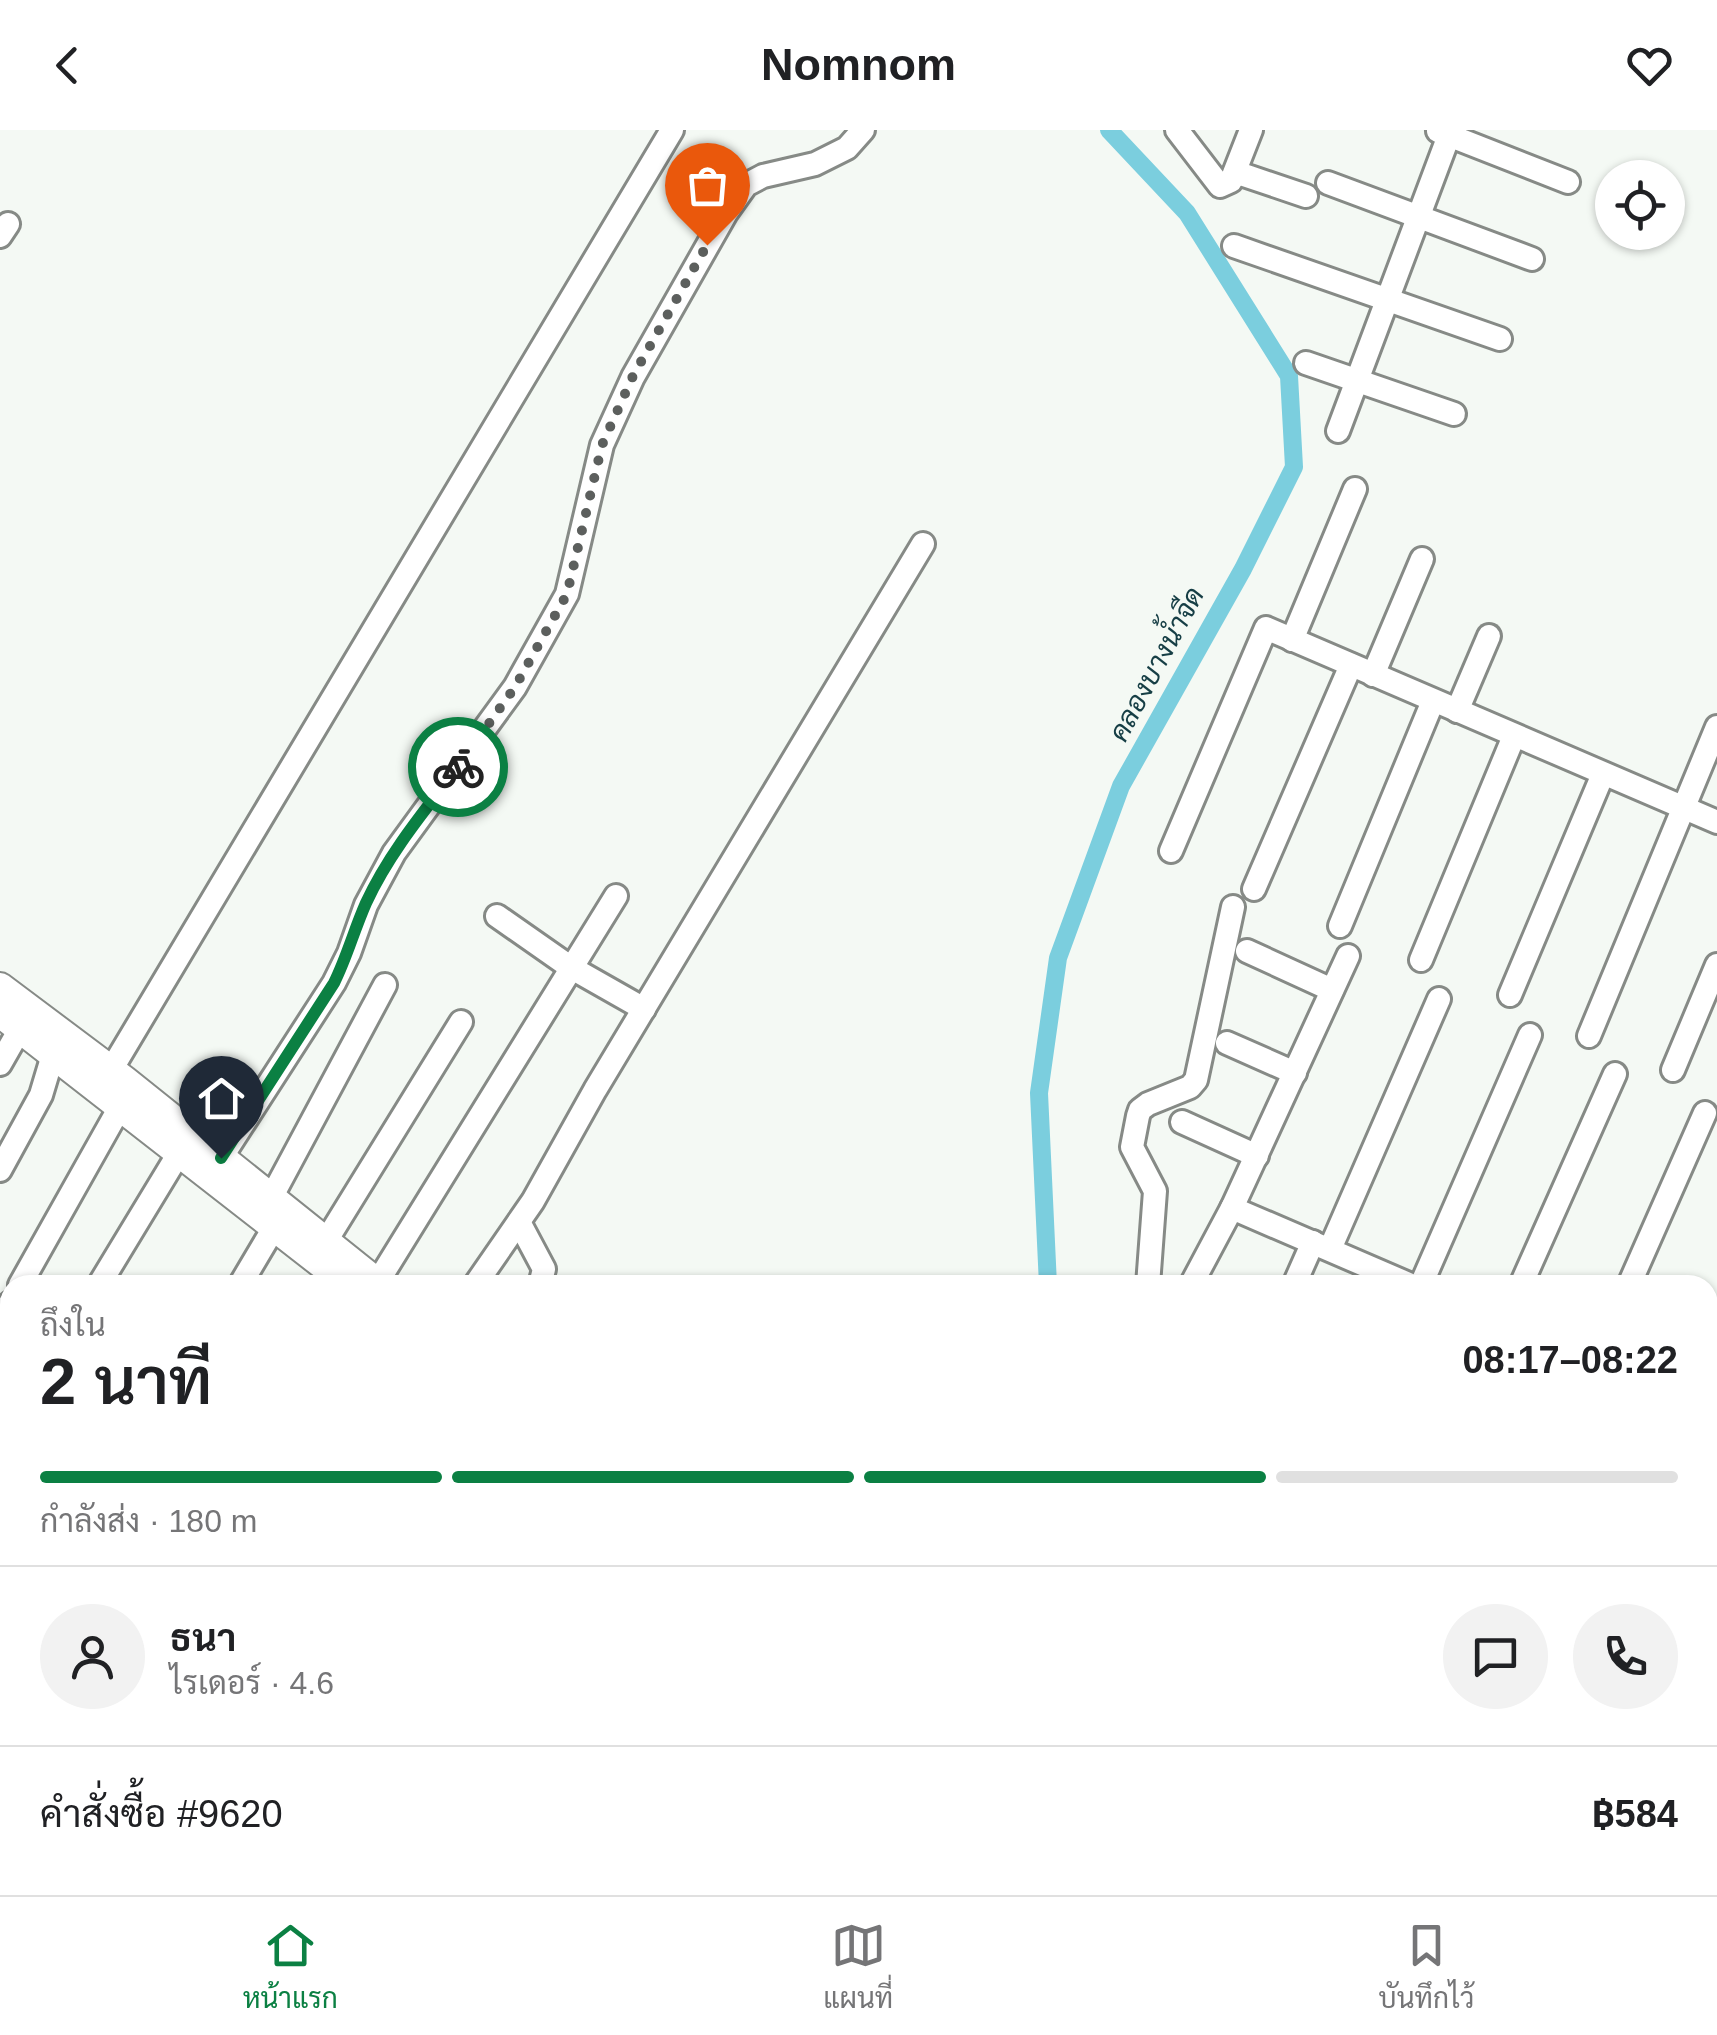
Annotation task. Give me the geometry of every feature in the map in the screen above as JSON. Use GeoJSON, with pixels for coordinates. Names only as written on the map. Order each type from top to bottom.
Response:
{"type":"FeatureCollection","features":[{"type":"Feature","properties":{"kind":"main road"},"geometry":{"type":"LineString","coordinates":[[0,988],[104,1079],[221,1158],[273,1212],[357,1275]]}},
{"type":"Feature","properties":{"kind":"main road"},"geometry":{"type":"LineString","coordinates":[[10,1021],[54,1056],[104,1079],[120,1107],[180,1153],[326,1241],[360,1275]]}},
{"type":"Feature","properties":{"kind":"street"},"geometry":{"type":"LineString","coordinates":[[104,1079],[672,130]]}},
{"type":"Feature","properties":{"kind":"street"},"geometry":{"type":"LineString","coordinates":[[221,1158],[334,983],[366,904],[394,853],[515,687],[567,594],[602,445],[633,376],[726,212],[746,185],[763,176],[815,164],[847,148],[864,130]]}},
{"type":"Feature","properties":{"kind":"street"},"geometry":{"type":"LineString","coordinates":[[1176,130],[1220,186],[1231,180],[1251,130]]}},
{"type":"Feature","properties":{"kind":"street"},"geometry":{"type":"LineString","coordinates":[[1338,430],[1445,132],[1568,182]]}},
{"type":"Feature","properties":{"kind":"street"},"geometry":{"type":"LineString","coordinates":[[1235,172],[1306,196]]}},
{"type":"Feature","properties":{"kind":"street"},"geometry":{"type":"LineString","coordinates":[[1328,183],[1532,259]]}},
{"type":"Feature","properties":{"kind":"street"},"geometry":{"type":"LineString","coordinates":[[1234,246],[1500,339]]}},
{"type":"Feature","properties":{"kind":"street"},"geometry":{"type":"LineString","coordinates":[[1306,364],[1454,414]]}},
{"type":"Feature","properties":{"kind":"street"},"geometry":{"type":"LineString","coordinates":[[1292,640],[1354,489]]}},
{"type":"Feature","properties":{"kind":"street"},"geometry":{"type":"LineString","coordinates":[[482,1275],[518,1222],[922,544]]}},
{"type":"Feature","properties":{"kind":"street"},"geometry":{"type":"LineString","coordinates":[[1254,888],[1362,670],[1422,560]]}},
{"type":"Feature","properties":{"kind":"street"},"geometry":{"type":"LineString","coordinates":[[1171,851],[1266,628],[1717,822]]}},
{"type":"Feature","properties":{"kind":"street"},"geometry":{"type":"LineString","coordinates":[[1456,711],[1489,636]]}},
{"type":"Feature","properties":{"kind":"street"},"geometry":{"type":"LineString","coordinates":[[1340,926],[1433,701]]}},
{"type":"Feature","properties":{"kind":"street"},"geometry":{"type":"LineString","coordinates":[[1589,1036],[1717,726]]}},
{"type":"Feature","properties":{"kind":"street"},"geometry":{"type":"LineString","coordinates":[[1421,960],[1514,736]]}},
{"type":"Feature","properties":{"kind":"street"},"geometry":{"type":"LineString","coordinates":[[1510,995],[1602,774]]}},
{"type":"Feature","properties":{"kind":"street"},"geometry":{"type":"LineString","coordinates":[[375,1275],[616,896]]}},
{"type":"Feature","properties":{"kind":"street"},"geometry":{"type":"LineString","coordinates":[[1149,1275],[1156,1191],[1132,1147],[1138,1116],[1148,1104],[1190,1087],[1196,1080],[1233,906]]}},
{"type":"Feature","properties":{"kind":"street"},"geometry":{"type":"LineString","coordinates":[[498,916],[570,966],[644,1009]]}},
{"type":"Feature","properties":{"kind":"street"},"geometry":{"type":"LineString","coordinates":[[1247,951],[1332,990]]}},
{"type":"Feature","properties":{"kind":"street"},"geometry":{"type":"LineString","coordinates":[[1196,1275],[1258,1156],[1348,956]]}},
{"type":"Feature","properties":{"kind":"street"},"geometry":{"type":"LineString","coordinates":[[1673,1070],[1717,964]]}},
{"type":"Feature","properties":{"kind":"street"},"geometry":{"type":"LineString","coordinates":[[245,1275],[385,985]]}},
{"type":"Feature","properties":{"kind":"street"},"geometry":{"type":"LineString","coordinates":[[1301,1275],[1321,1245],[1438,999]]}},
{"type":"Feature","properties":{"kind":"street"},"geometry":{"type":"LineString","coordinates":[[0,1064],[10,1021]]}},
{"type":"Feature","properties":{"kind":"street"},"geometry":{"type":"LineString","coordinates":[[326,1241],[461,1022]]}},
{"type":"Feature","properties":{"kind":"street"},"geometry":{"type":"LineString","coordinates":[[1425,1275],[1530,1035]]}},
{"type":"Feature","properties":{"kind":"street"},"geometry":{"type":"LineString","coordinates":[[1226,1043],[1295,1073]]}},
{"type":"Feature","properties":{"kind":"street"},"geometry":{"type":"LineString","coordinates":[[0,1170],[41,1095],[54,1056]]}},
{"type":"Feature","properties":{"kind":"street"},"geometry":{"type":"LineString","coordinates":[[1525,1275],[1615,1074]]}},
{"type":"Feature","properties":{"kind":"street"},"geometry":{"type":"LineString","coordinates":[[26,1275],[120,1107]]}},
{"type":"Feature","properties":{"kind":"street"},"geometry":{"type":"LineString","coordinates":[[1633,1275],[1705,1113]]}},
{"type":"Feature","properties":{"kind":"street"},"geometry":{"type":"LineString","coordinates":[[1182,1122],[1258,1156]]}},
{"type":"Feature","properties":{"kind":"street"},"geometry":{"type":"LineString","coordinates":[[105,1275],[180,1153]]}},
{"type":"Feature","properties":{"kind":"street"},"geometry":{"type":"LineString","coordinates":[[1232,1208],[1387,1275]]}},
{"type":"Feature","properties":{"kind":"street"},"geometry":{"type":"LineString","coordinates":[[518,1222],[544,1269],[542,1275]]}},
{"type":"Feature","properties":{"kind":"waterway","name":"คลองบางน้ำจืด"},"geometry":{"type":"LineString","coordinates":[[1048,1275],[1039,1093],[1058,958],[1121,786],[1243,569],[1294,467],[1289,376],[1187,213],[1109,130]]}},
{"type":"Feature","properties":{"kind":"way so far"},"geometry":{"type":"LineString","coordinates":[[458,767],[515,687],[567,594],[602,445],[633,376],[707,245]]}},
{"type":"Feature","properties":{"kind":"route"},"geometry":{"type":"LineString","coordinates":[[221,1158],[334,983],[366,904],[394,853],[458,767]]}}]}
